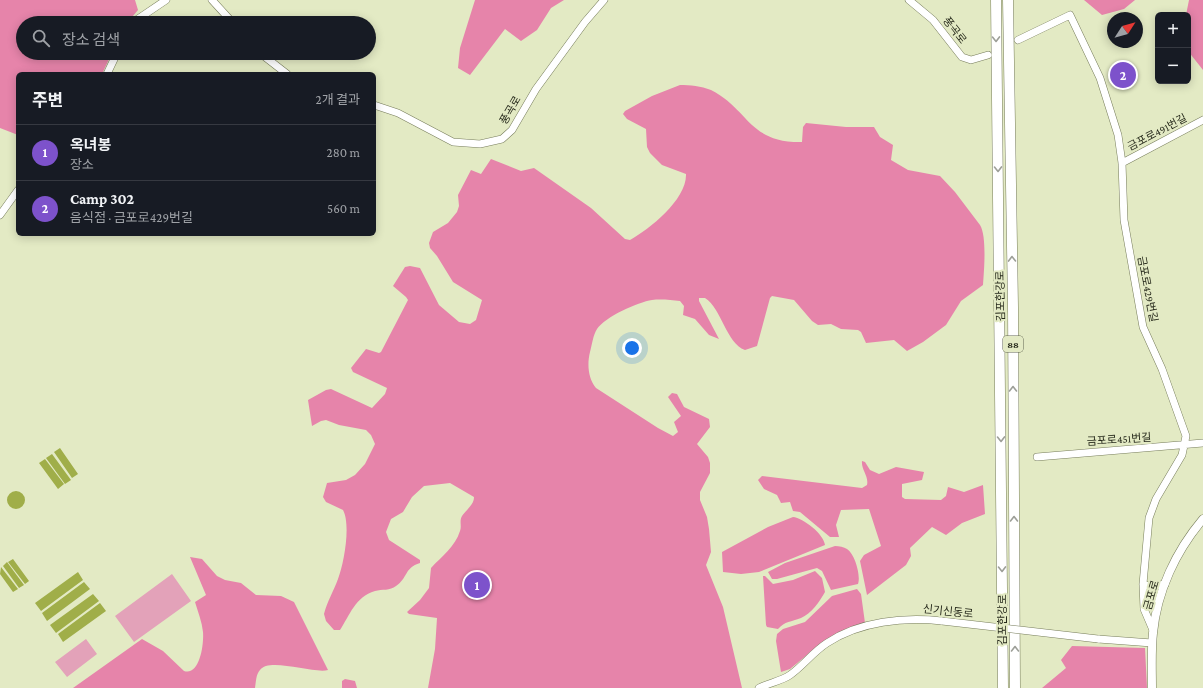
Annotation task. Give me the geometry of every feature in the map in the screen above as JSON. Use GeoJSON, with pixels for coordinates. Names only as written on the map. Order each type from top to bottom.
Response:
{"type":"FeatureCollection","features":[{"type":"Feature","properties":{"kind":"highway","name":"김포한강로"},"geometry":{"type":"LineString","coordinates":[[996,0],[1003,688]]}},
{"type":"Feature","properties":{"kind":"highway","name":"김포한강로"},"geometry":{"type":"LineString","coordinates":[[1008,0],[1013,306],[1015,688]]}},
{"type":"Feature","properties":{"kind":"main road","name":"금포로"},"geometry":{"type":"LineString","coordinates":[[1152,688],[1153,630],[1165,584],[1177,555],[1203,519]]}},
{"type":"Feature","properties":{"kind":"street"},"geometry":{"type":"LineString","coordinates":[[142,16],[166,0]]}},
{"type":"Feature","properties":{"kind":"street"},"geometry":{"type":"LineString","coordinates":[[212,0],[227,16]]}},
{"type":"Feature","properties":{"kind":"street","name":"풍곡로"},"geometry":{"type":"LineString","coordinates":[[376,106],[398,113],[453,142],[480,144],[502,139],[512,130],[536,89],[585,22],[604,0]]}},
{"type":"Feature","properties":{"kind":"street","name":"풍곡로"},"geometry":{"type":"LineString","coordinates":[[909,0],[933,20],[962,57],[971,60],[988,55]]}},
{"type":"Feature","properties":{"kind":"street","name":"금포로429번길"},"geometry":{"type":"LineString","coordinates":[[1018,40],[1070,15],[1102,85],[1118,135],[1122,163],[1124,220],[1145,332],[1155,351],[1182,421],[1186,436],[1185,446]]}},
{"type":"Feature","properties":{"kind":"street"},"geometry":{"type":"LineString","coordinates":[[108,72],[114,60]]}},
{"type":"Feature","properties":{"kind":"street"},"geometry":{"type":"LineString","coordinates":[[269,60],[284,72]]}},
{"type":"Feature","properties":{"kind":"street","name":"금포로491번길"},"geometry":{"type":"LineString","coordinates":[[1122,163],[1203,120]]}},
{"type":"Feature","properties":{"kind":"street"},"geometry":{"type":"LineString","coordinates":[[0,215],[16,193]]}},
{"type":"Feature","properties":{"kind":"street","name":"금포로451번길"},"geometry":{"type":"LineString","coordinates":[[1036,458],[1105,450],[1185,446],[1203,443]]}},
{"type":"Feature","properties":{"kind":"street"},"geometry":{"type":"LineString","coordinates":[[1153,630],[1144,609],[1143,584],[1147,540],[1152,508],[1161,488],[1182,455],[1185,446]]}},
{"type":"Feature","properties":{"kind":"street"},"geometry":{"type":"LineString","coordinates":[[1143,584],[1151,587],[1165,584]]}},
{"type":"Feature","properties":{"kind":"street","name":"신기신동로"},"geometry":{"type":"LineString","coordinates":[[759,688],[790,675],[827,643],[849,632],[893,620],[920,618],[1152,643]]}},
{"type":"Feature","properties":{"kind":"shaded area"},"geometry":{"type":"Polygon","coordinates":[[[0,0],[135,0],[138,10],[133,16],[16,16],[16,60],[109,60],[103,72],[16,72],[16,134],[0,128],[0,0]]]}},
{"type":"Feature","properties":{"kind":"shaded area"},"geometry":{"type":"Polygon","coordinates":[[[475,0],[564,0],[551,8],[537,30],[521,41],[505,29],[470,75],[458,68],[460,48],[475,0]]]}},
{"type":"Feature","properties":{"kind":"shaded area"},"geometry":{"type":"Polygon","coordinates":[[[1084,0],[1135,0],[1124,9],[1107,12],[1107,14],[1102,15],[1084,0]]]}},
{"type":"Feature","properties":{"kind":"shaded area"},"geometry":{"type":"Polygon","coordinates":[[[1189,0],[1203,0],[1203,70],[1191,55],[1191,12],[1187,12],[1189,0]]]}},
{"type":"Feature","properties":{"kind":"shaded area"},"geometry":{"type":"Polygon","coordinates":[[[680,85],[696,86],[711,90],[734,106],[750,124],[759,131],[770,137],[784,141],[802,142],[803,127],[806,123],[846,127],[874,127],[880,137],[893,145],[891,160],[908,170],[940,176],[955,192],[980,225],[984,237],[983,285],[961,301],[946,325],[923,342],[907,351],[894,340],[866,343],[861,332],[858,330],[841,329],[831,324],[818,325],[812,321],[794,300],[772,296],[770,298],[757,346],[745,350],[733,340],[716,310],[705,298],[699,298],[699,301],[719,339],[709,335],[695,319],[683,315],[684,306],[680,301],[646,301],[614,315],[601,324],[596,331],[593,340],[588,366],[591,380],[596,388],[673,436],[678,432],[674,422],[681,416],[668,397],[672,393],[677,394],[684,407],[709,419],[710,427],[697,444],[708,457],[710,463],[710,473],[700,492],[700,500],[707,517],[711,552],[706,565],[723,607],[742,688],[428,688],[435,649],[437,618],[409,614],[407,612],[420,600],[429,588],[431,568],[455,542],[461,529],[461,518],[471,505],[474,497],[450,483],[424,486],[412,497],[403,512],[391,519],[386,532],[389,540],[420,560],[420,563],[411,568],[403,580],[394,588],[375,591],[362,598],[354,607],[340,630],[334,630],[326,621],[324,614],[338,579],[347,534],[343,510],[326,502],[323,497],[327,483],[346,480],[355,475],[365,464],[375,444],[371,435],[366,430],[339,425],[326,420],[312,426],[308,400],[326,390],[331,389],[372,408],[385,394],[387,388],[353,372],[351,368],[366,349],[379,353],[381,352],[408,300],[393,286],[405,267],[410,266],[420,268],[439,305],[459,322],[470,324],[476,320],[482,300],[453,282],[437,256],[430,248],[429,243],[433,232],[448,223],[457,212],[459,206],[458,195],[471,170],[481,174],[491,159],[521,171],[534,168],[591,208],[625,239],[630,240],[657,221],[674,203],[685,184],[686,174],[662,165],[650,153],[647,147],[646,129],[627,119],[623,114],[625,111],[652,96],[680,85]]]}},
{"type":"Feature","properties":{"kind":"shaded area"},"geometry":{"type":"Polygon","coordinates":[[[60,448],[78,474],[72,478],[54,452],[60,448]]]}},
{"type":"Feature","properties":{"kind":"shaded area"},"geometry":{"type":"Polygon","coordinates":[[[52,454],[71,480],[65,484],[46,458],[52,454]]]}},
{"type":"Feature","properties":{"kind":"shaded area"},"geometry":{"type":"Polygon","coordinates":[[[45,459],[64,484],[58,489],[39,463],[45,459]]]}},
{"type":"Feature","properties":{"kind":"shaded area"},"geometry":{"type":"Polygon","coordinates":[[[862,461],[865,462],[870,470],[879,474],[896,467],[924,472],[922,480],[902,484],[902,497],[905,499],[941,500],[946,496],[948,487],[964,492],[983,485],[985,514],[962,523],[946,535],[932,527],[910,548],[911,556],[906,565],[867,595],[860,561],[864,555],[881,546],[869,509],[841,510],[836,525],[839,537],[830,537],[800,512],[793,511],[790,502],[781,503],[777,495],[764,489],[758,480],[762,476],[862,488],[867,485],[867,482],[862,461]]]}},
{"type":"Feature","properties":{"kind":"shaded area"},"geometry":{"type":"Polygon","coordinates":[[[16,491],[22,494],[25,500],[22,506],[16,509],[10,506],[7,500],[10,494],[16,491]]]}},
{"type":"Feature","properties":{"kind":"shaded area"},"geometry":{"type":"Polygon","coordinates":[[[793,517],[802,520],[812,527],[821,536],[825,545],[759,572],[741,574],[723,572],[722,552],[768,527],[793,517]]]}},
{"type":"Feature","properties":{"kind":"shaded area"},"geometry":{"type":"Polygon","coordinates":[[[835,546],[846,548],[853,555],[859,576],[858,584],[831,590],[822,571],[817,568],[777,579],[772,579],[768,572],[785,563],[835,546]]]}},
{"type":"Feature","properties":{"kind":"shaded area"},"geometry":{"type":"Polygon","coordinates":[[[190,557],[202,559],[217,576],[225,580],[241,583],[256,595],[281,596],[294,602],[328,670],[321,671],[282,665],[265,666],[260,670],[256,678],[255,688],[73,688],[142,639],[163,651],[184,671],[194,669],[202,651],[203,637],[202,624],[195,602],[206,595],[190,557]]]}},
{"type":"Feature","properties":{"kind":"shaded area"},"geometry":{"type":"Polygon","coordinates":[[[13,559],[29,581],[25,584],[8,562],[13,559]]]}},
{"type":"Feature","properties":{"kind":"shaded area"},"geometry":{"type":"Polygon","coordinates":[[[7,562],[24,585],[19,588],[3,566],[7,562]]]}},
{"type":"Feature","properties":{"kind":"shaded area"},"geometry":{"type":"Polygon","coordinates":[[[1,567],[18,589],[13,592],[0,574],[1,567]]]}},
{"type":"Feature","properties":{"kind":"shaded area"},"geometry":{"type":"Polygon","coordinates":[[[815,571],[822,578],[825,592],[815,607],[805,616],[786,623],[778,629],[767,627],[763,576],[765,576],[773,584],[793,580],[815,571]]]}},
{"type":"Feature","properties":{"kind":"shaded area"},"geometry":{"type":"Polygon","coordinates":[[[78,572],[83,580],[41,611],[35,603],[78,572]]]}},
{"type":"Feature","properties":{"kind":"shaded area"},"geometry":{"type":"Polygon","coordinates":[[[172,574],[191,601],[134,642],[115,616],[172,574]]]}},
{"type":"Feature","properties":{"kind":"shaded area"},"geometry":{"type":"Polygon","coordinates":[[[84,582],[90,589],[47,621],[42,613],[84,582]]]}},
{"type":"Feature","properties":{"kind":"shaded area"},"geometry":{"type":"Polygon","coordinates":[[[857,589],[861,594],[865,623],[819,645],[790,669],[781,672],[776,641],[777,634],[783,629],[805,622],[832,596],[857,589]]]}},
{"type":"Feature","properties":{"kind":"shaded area"},"geometry":{"type":"Polygon","coordinates":[[[93,594],[99,601],[56,633],[50,625],[93,594]]]}},
{"type":"Feature","properties":{"kind":"shaded area"},"geometry":{"type":"Polygon","coordinates":[[[100,603],[106,611],[63,642],[58,634],[100,603]]]}},
{"type":"Feature","properties":{"kind":"shaded area"},"geometry":{"type":"Polygon","coordinates":[[[86,639],[97,654],[67,677],[55,662],[86,639]]]}},
{"type":"Feature","properties":{"kind":"shaded area"},"geometry":{"type":"Polygon","coordinates":[[[1072,646],[1145,648],[1147,688],[1042,688],[1066,668],[1061,660],[1072,646]]]}},
{"type":"Feature","properties":{"kind":"shaded area"},"geometry":{"type":"Polygon","coordinates":[[[345,679],[355,681],[357,688],[342,688],[342,681],[345,679]]]}},
{"type":"Feature","properties":{"kind":"place","name":"Camp 302"},"geometry":{"type":"Point","coordinates":[1123,75]}},
{"type":"Feature","properties":{"kind":"place","name":"옥녀봉"},"geometry":{"type":"Point","coordinates":[477,585]}}]}
